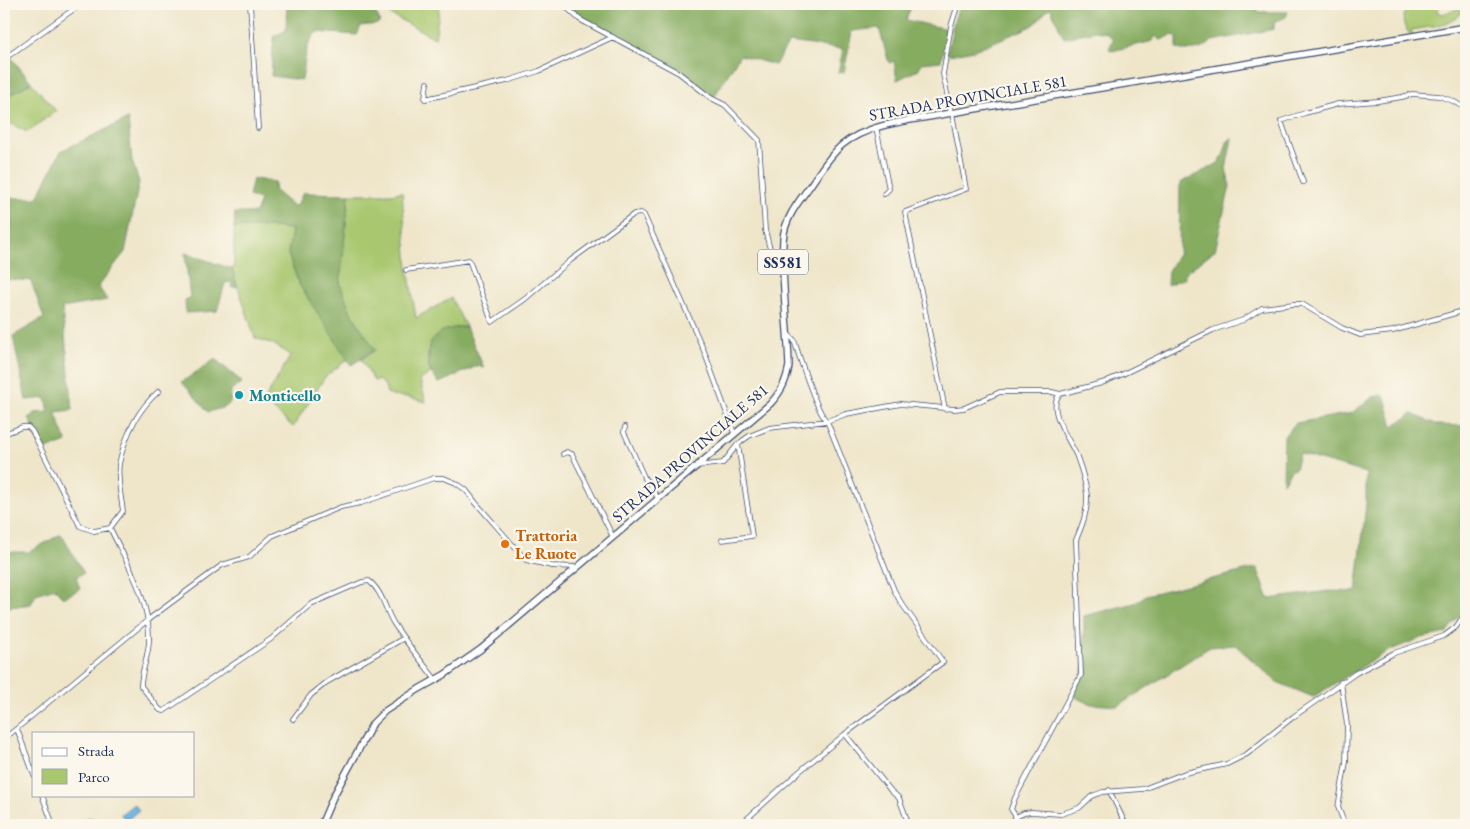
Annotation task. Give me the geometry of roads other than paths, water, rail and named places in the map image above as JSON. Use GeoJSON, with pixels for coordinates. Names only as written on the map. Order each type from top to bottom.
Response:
{"type":"FeatureCollection","features":[{"type":"Feature","properties":{"kind":"main road","name":"STRADA PROVINCIALE 581"},"geometry":{"type":"LineString","coordinates":[[321,825],[373,723],[385,711],[436,680],[481,649],[770,404],[781,392],[786,381],[789,366],[783,240],[785,226],[827,162],[841,146],[876,127],[1466,27]]}},
{"type":"Feature","properties":{"kind":"street"},"geometry":{"type":"LineString","coordinates":[[4,59],[82,4]]}},
{"type":"Feature","properties":{"kind":"street"},"geometry":{"type":"LineString","coordinates":[[250,4],[258,128]]}},
{"type":"Feature","properties":{"kind":"street"},"geometry":{"type":"LineString","coordinates":[[563,4],[579,20],[679,73],[711,98],[725,105],[759,140],[765,230],[771,253],[784,268]]}},
{"type":"Feature","properties":{"kind":"street"},"geometry":{"type":"LineString","coordinates":[[945,409],[905,212],[966,189],[943,74],[951,26],[958,4]]}},
{"type":"Feature","properties":{"kind":"street"},"geometry":{"type":"LineString","coordinates":[[427,83],[425,99],[507,81],[546,69],[613,37]]}},
{"type":"Feature","properties":{"kind":"street"},"geometry":{"type":"LineString","coordinates":[[1303,182],[1281,121],[1304,112],[1338,104],[1378,101],[1412,94],[1439,96],[1453,101],[1466,109]]}},
{"type":"Feature","properties":{"kind":"street"},"geometry":{"type":"LineString","coordinates":[[876,127],[889,189],[884,194]]}},
{"type":"Feature","properties":{"kind":"street"},"geometry":{"type":"LineString","coordinates":[[406,270],[469,260],[492,322],[526,299],[571,260],[634,214],[641,213],[644,215],[704,351],[734,433]]}},
{"type":"Feature","properties":{"kind":"street"},"geometry":{"type":"LineString","coordinates":[[697,466],[723,463],[738,444],[760,431],[827,421],[851,413],[901,404],[945,409],[964,408],[1000,392],[1052,392],[1060,394],[1123,374],[1214,330],[1243,320],[1262,308],[1302,304],[1342,328],[1360,334],[1393,332],[1466,310]]}},
{"type":"Feature","properties":{"kind":"street"},"geometry":{"type":"LineString","coordinates":[[740,825],[800,771],[845,734],[943,662],[894,590],[827,421],[820,412],[794,340],[788,334]]}},
{"type":"Feature","properties":{"kind":"street"},"geometry":{"type":"LineString","coordinates":[[4,434],[22,427],[28,427],[32,431],[80,526],[86,530],[94,531],[110,528],[123,511],[119,484],[119,465],[132,426],[146,402],[159,390]]}},
{"type":"Feature","properties":{"kind":"street"},"geometry":{"type":"LineString","coordinates":[[1016,817],[1012,808],[1015,798],[1081,675],[1076,540],[1083,523],[1087,495],[1077,457],[1057,416],[1054,403],[1060,394]]}},
{"type":"Feature","properties":{"kind":"street"},"geometry":{"type":"LineString","coordinates":[[625,428],[624,432],[644,477],[658,498]]}},
{"type":"Feature","properties":{"kind":"street"},"geometry":{"type":"LineString","coordinates":[[722,540],[752,536],[738,444]]}},
{"type":"Feature","properties":{"kind":"street"},"geometry":{"type":"LineString","coordinates":[[563,454],[567,452],[572,454],[613,537]]}},
{"type":"Feature","properties":{"kind":"street"},"geometry":{"type":"LineString","coordinates":[[4,739],[149,619],[222,565],[249,557],[272,536],[341,507],[361,503],[434,478],[444,478],[456,482],[466,490],[526,560],[552,566],[576,567]]}},
{"type":"Feature","properties":{"kind":"street"},"geometry":{"type":"LineString","coordinates":[[110,528],[133,574],[149,619],[149,649],[141,686],[160,710],[164,711],[271,639],[311,604],[362,582],[369,581],[375,586],[393,622],[436,680]]}},
{"type":"Feature","properties":{"kind":"street"},"geometry":{"type":"LineString","coordinates":[[1010,825],[1016,817],[1024,813],[1061,814],[1079,808],[1092,796],[1109,790],[1143,789],[1185,773],[1227,764],[1247,754],[1293,716],[1342,682],[1394,653],[1444,636],[1456,627],[1466,612]]}},
{"type":"Feature","properties":{"kind":"street"},"geometry":{"type":"LineString","coordinates":[[293,719],[311,695],[327,682],[404,638]]}},
{"type":"Feature","properties":{"kind":"street"},"geometry":{"type":"LineString","coordinates":[[1342,682],[1348,725],[1346,762],[1338,807],[1345,825]]}},
{"type":"Feature","properties":{"kind":"street"},"geometry":{"type":"LineString","coordinates":[[17,729],[32,770]]}},
{"type":"Feature","properties":{"kind":"street"},"geometry":{"type":"LineString","coordinates":[[845,734],[891,791],[899,798],[909,825]]}},
{"type":"Feature","properties":{"kind":"street"},"geometry":{"type":"LineString","coordinates":[[1109,790],[1126,825]]}},
{"type":"Feature","properties":{"kind":"street"},"geometry":{"type":"LineString","coordinates":[[42,796],[53,825]]}},
{"type":"Feature","properties":{"kind":"water"},"geometry":{"type":"Polygon","coordinates":[[[134,804],[139,810],[126,821],[121,814],[134,804]]]}},
{"type":"Feature","properties":{"kind":"water"},"geometry":{"type":"Polygon","coordinates":[[[88,817],[101,822],[98,825],[85,825],[85,820],[88,817]]]}},
{"type":"Feature","properties":{"kind":"place","name":"Monticello"},"geometry":{"type":"Point","coordinates":[239,395]}},
{"type":"Feature","properties":{"kind":"place","name":"Trattoria Le Ruote"},"geometry":{"type":"Point","coordinates":[505,544]}}]}
